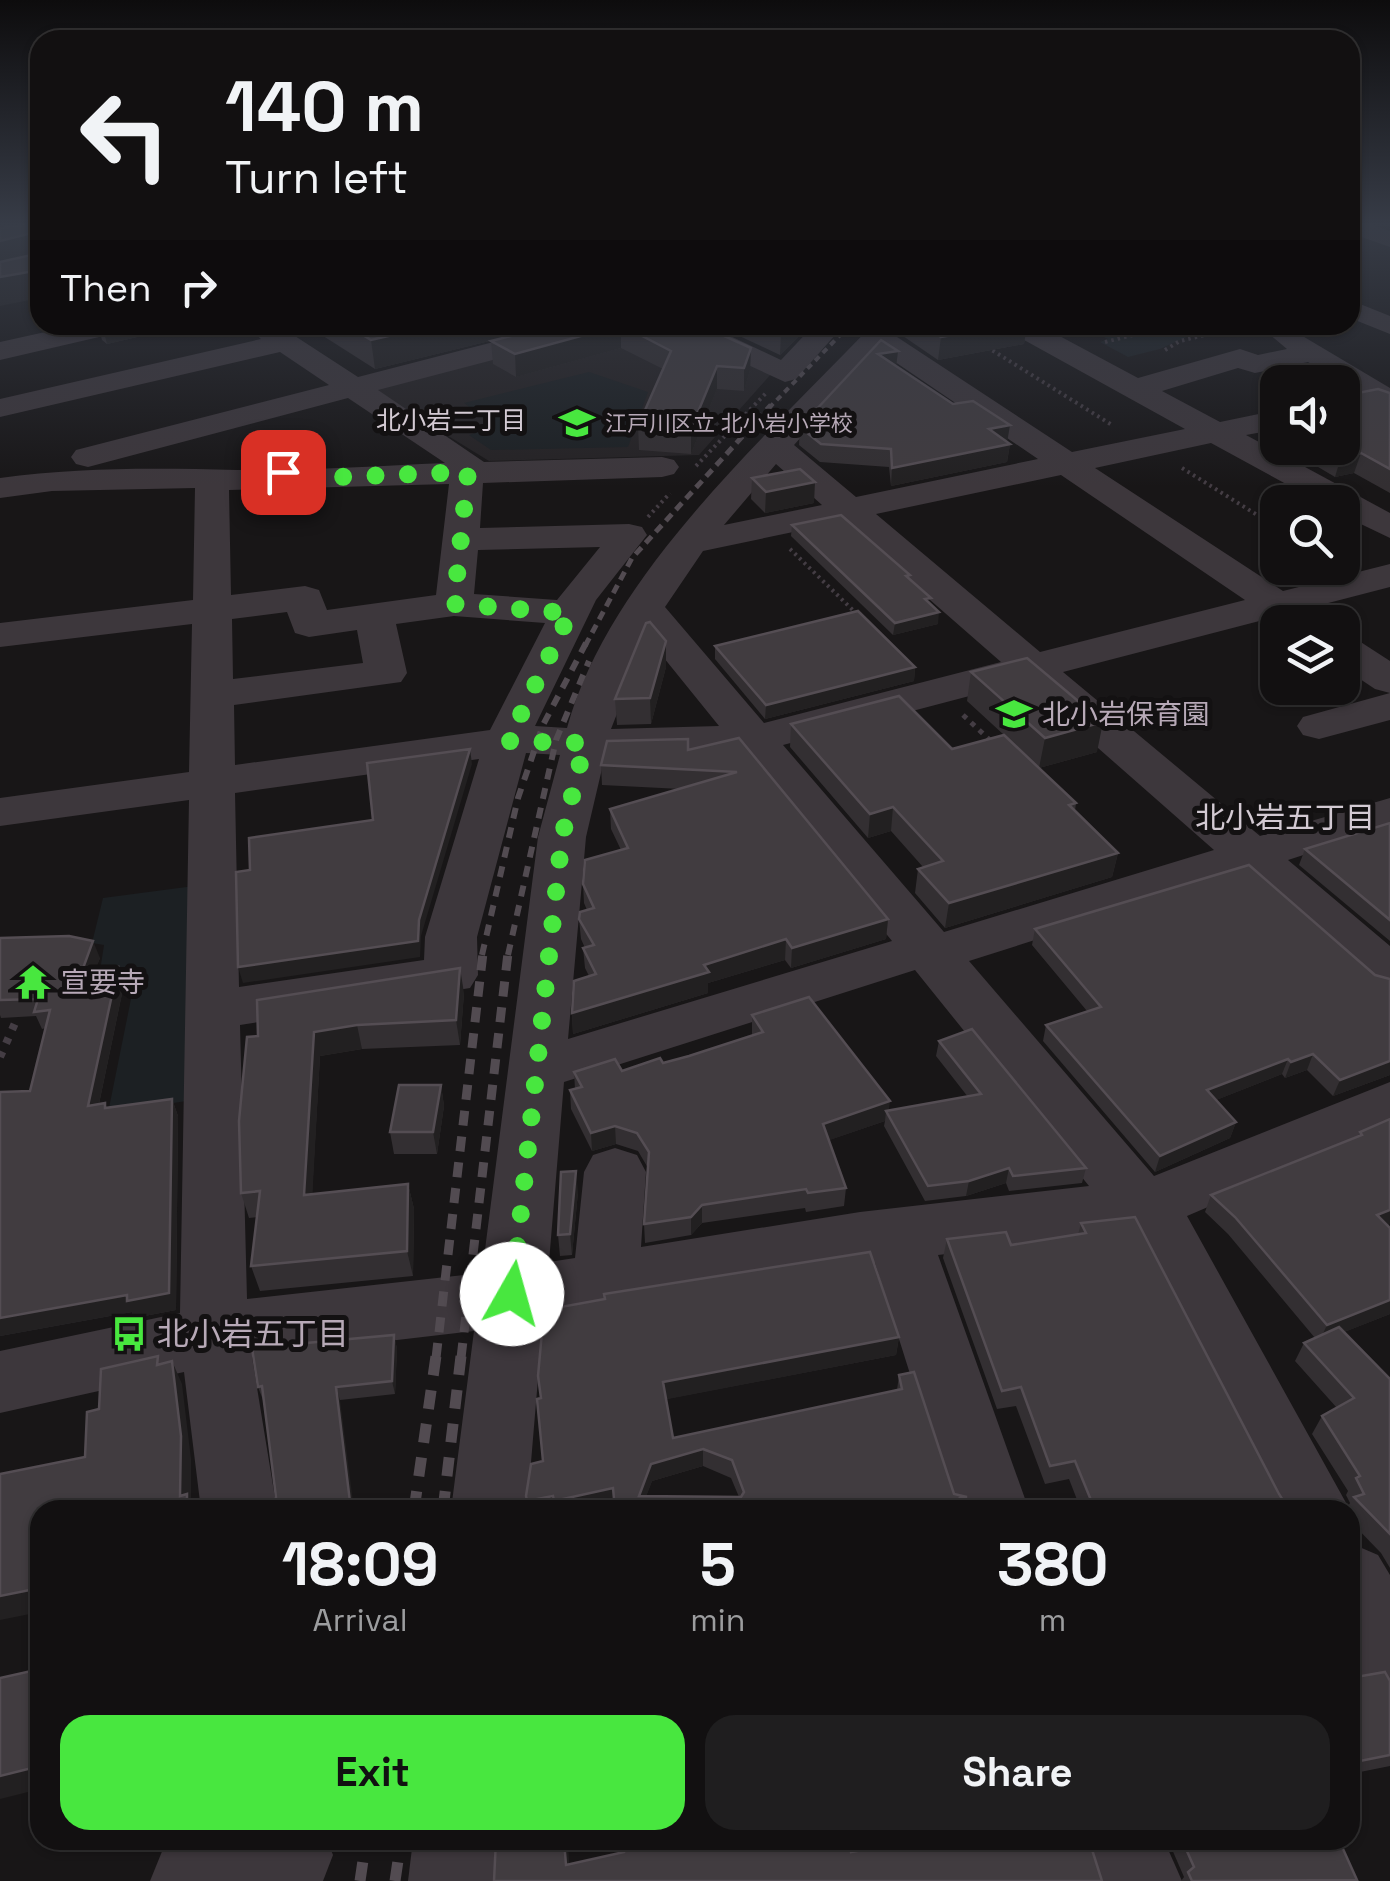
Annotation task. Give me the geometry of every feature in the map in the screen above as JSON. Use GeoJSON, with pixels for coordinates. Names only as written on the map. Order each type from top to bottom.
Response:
{"type":"FeatureCollection","features":[{"type":"Feature","properties":{"kind":"street"},"geometry":{"type":"LineString","coordinates":[[1360,312],[1390,326]]}},
{"type":"Feature","properties":{"kind":"street"},"geometry":{"type":"LineString","coordinates":[[0,351],[71,335]]}},
{"type":"Feature","properties":{"kind":"street"},"geometry":{"type":"LineString","coordinates":[[0,408],[264,335]]}},
{"type":"Feature","properties":{"kind":"street"},"geometry":{"type":"LineString","coordinates":[[274,335],[468,464],[454,601]]}},
{"type":"Feature","properties":{"kind":"street"},"geometry":{"type":"LineString","coordinates":[[0,480],[555,335]]}},
{"type":"Feature","properties":{"kind":"street"},"geometry":{"type":"LineString","coordinates":[[718,335],[785,372],[854,335]]}},
{"type":"Feature","properties":{"kind":"street"},"geometry":{"type":"LineString","coordinates":[[489,1500],[562,837],[585,743],[610,673],[664,574],[731,493],[777,448],[861,335]]}},
{"type":"Feature","properties":{"kind":"street"},"geometry":{"type":"LineString","coordinates":[[874,335],[1278,605]]}},
{"type":"Feature","properties":{"kind":"street"},"geometry":{"type":"LineString","coordinates":[[1038,335],[1390,527]]}},
{"type":"Feature","properties":{"kind":"street"},"geometry":{"type":"LineString","coordinates":[[1284,335],[1387,398]]}},
{"type":"Feature","properties":{"kind":"street"},"geometry":{"type":"LineString","coordinates":[[1134,388],[1240,358],[1255,364],[1313,352]]}},
{"type":"Feature","properties":{"kind":"street"},"geometry":{"type":"LineString","coordinates":[[1360,403],[1387,398]]}},
{"type":"Feature","properties":{"kind":"street"},"geometry":{"type":"LineString","coordinates":[[222,422],[281,468],[286,479]]}},
{"type":"Feature","properties":{"kind":"street"},"geometry":{"type":"LineString","coordinates":[[690,543],[1260,423]]}},
{"type":"Feature","properties":{"kind":"street"},"geometry":{"type":"LineString","coordinates":[[777,448],[1390,975]]}},
{"type":"Feature","properties":{"kind":"street"},"geometry":{"type":"LineString","coordinates":[[0,488],[158,476],[286,479],[468,472],[676,475]]}},
{"type":"Feature","properties":{"kind":"street"},"geometry":{"type":"LineString","coordinates":[[212,479],[214,1336],[238,1500]]}},
{"type":"Feature","properties":{"kind":"street"},"geometry":{"type":"LineString","coordinates":[[462,540],[629,535]]}},
{"type":"Feature","properties":{"kind":"street"},"geometry":{"type":"LineString","coordinates":[[212,1010],[451,976],[451,937],[491,787],[508,741],[578,597],[629,535]]}},
{"type":"Feature","properties":{"kind":"street"},"geometry":{"type":"LineString","coordinates":[[1311,605],[1390,575]]}},
{"type":"Feature","properties":{"kind":"street"},"geometry":{"type":"LineString","coordinates":[[0,635],[305,598],[308,625],[454,601],[570,613]]}},
{"type":"Feature","properties":{"kind":"street"},"geometry":{"type":"LineString","coordinates":[[644,608],[1146,1205],[1307,1500]]}},
{"type":"Feature","properties":{"kind":"street"},"geometry":{"type":"LineString","coordinates":[[211,696],[386,674],[374,616]]}},
{"type":"Feature","properties":{"kind":"street"},"geometry":{"type":"LineString","coordinates":[[0,812],[508,741],[753,740],[1031,668],[1260,619]]}},
{"type":"Feature","properties":{"kind":"street"},"geometry":{"type":"LineString","coordinates":[[1360,660],[1390,680]]}},
{"type":"Feature","properties":{"kind":"street"},"geometry":{"type":"LineString","coordinates":[[1319,726],[1390,706]]}},
{"type":"Feature","properties":{"kind":"street"},"geometry":{"type":"LineString","coordinates":[[538,1069],[1390,812]]}},
{"type":"Feature","properties":{"kind":"street"},"geometry":{"type":"LineString","coordinates":[[0,1382],[260,1326],[424,1311],[606,1278],[898,1234],[1146,1205],[1390,1104]]}},
{"type":"Feature","properties":{"kind":"street"},"geometry":{"type":"LineString","coordinates":[[606,1278],[615,1172]]}},
{"type":"Feature","properties":{"kind":"street"},"geometry":{"type":"LineString","coordinates":[[898,1234],[988,1500]]}},
{"type":"Feature","properties":{"kind":"street"},"geometry":{"type":"LineString","coordinates":[[453,1881],[456,1850]]}},
{"type":"Feature","properties":{"kind":"street"},"geometry":{"type":"LineString","coordinates":[[1123,1850],[1137,1881]]}},
{"type":"Feature","properties":{"kind":"street"},"geometry":{"type":"LineString","coordinates":[[194,1881],[290,1859]]}},
{"type":"Feature","properties":{"kind":"path"},"geometry":{"type":"LineString","coordinates":[[1065,351],[1131,335]]}},
{"type":"Feature","properties":{"kind":"path"},"geometry":{"type":"LineString","coordinates":[[1037,378],[1096,368],[1211,335]]}},
{"type":"Feature","properties":{"kind":"path"},"geometry":{"type":"LineString","coordinates":[[629,535],[676,475],[785,372]]}},
{"type":"Feature","properties":{"kind":"path"},"geometry":{"type":"LineString","coordinates":[[0,1057],[15,1023]]}},
{"type":"Feature","properties":{"kind":"shaded area","name":"江戸川区立 北小岩小学校"},"geometry":{"type":"Polygon","coordinates":[[[567,335],[640,335],[773,372],[699,455],[489,461],[375,391],[377,387],[567,335]]]}},
{"type":"Feature","properties":{"kind":"shaded area"},"geometry":{"type":"Polygon","coordinates":[[[1100,335],[1191,335],[1128,357],[1100,342],[1108,339],[1100,335]]]}},
{"type":"Feature","properties":{"kind":"shaded area"},"geometry":{"type":"Polygon","coordinates":[[[589,372],[648,392],[628,447],[491,450],[469,435],[496,427],[464,403],[589,372]]]}},
{"type":"Feature","properties":{"kind":"shaded area"},"geometry":{"type":"Polygon","coordinates":[[[194,886],[193,1100],[108,1113],[136,974],[99,977],[104,945],[92,943],[103,898],[194,886]]]}},
{"type":"Feature","properties":{"kind":"building"},"geometry":{"type":"Polygon","coordinates":[[[363,335],[393,335],[371,340],[363,335]]]}},
{"type":"Feature","properties":{"kind":"building"},"geometry":{"type":"Polygon","coordinates":[[[515,335],[584,335],[515,354],[491,341],[515,335]]]}},
{"type":"Feature","properties":{"kind":"building"},"geometry":{"type":"Polygon","coordinates":[[[640,335],[722,335],[751,348],[744,368],[717,366],[691,429],[638,426],[671,351],[640,335]]]}},
{"type":"Feature","properties":{"kind":"building"},"geometry":{"type":"Polygon","coordinates":[[[881,340],[898,351],[878,354],[953,404],[973,401],[1010,425],[989,429],[1010,444],[892,468],[891,449],[821,444],[800,427],[881,340]]]}},
{"type":"Feature","properties":{"kind":"building"},"geometry":{"type":"Polygon","coordinates":[[[1378,389],[1390,393],[1390,469],[1360,453],[1360,392],[1378,389]]]}},
{"type":"Feature","properties":{"kind":"building"},"geometry":{"type":"Polygon","coordinates":[[[800,469],[815,482],[766,492],[752,478],[800,469]]]}},
{"type":"Feature","properties":{"kind":"building"},"geometry":{"type":"Polygon","coordinates":[[[841,515],[910,575],[906,576],[931,598],[925,599],[939,612],[895,623],[792,525],[841,515]]]}},
{"type":"Feature","properties":{"kind":"building"},"geometry":{"type":"Polygon","coordinates":[[[858,611],[915,667],[766,705],[715,646],[858,611]]]}},
{"type":"Feature","properties":{"kind":"building"},"geometry":{"type":"Polygon","coordinates":[[[650,622],[666,641],[650,698],[615,699],[646,623],[650,622]]]}},
{"type":"Feature","properties":{"kind":"building"},"geometry":{"type":"Polygon","coordinates":[[[1027,658],[1103,722],[1045,738],[971,672],[1027,658]]]}},
{"type":"Feature","properties":{"kind":"building"},"geometry":{"type":"Polygon","coordinates":[[[899,696],[952,749],[1004,735],[1076,803],[1069,805],[1118,853],[949,903],[918,869],[943,861],[893,807],[870,814],[791,724],[899,696]]]}},
{"type":"Feature","properties":{"kind":"building"},"geometry":{"type":"Polygon","coordinates":[[[739,738],[888,919],[792,948],[786,939],[704,965],[709,972],[572,1013],[574,981],[596,974],[583,948],[594,945],[579,919],[580,912],[594,908],[583,884],[585,860],[628,848],[610,809],[737,772],[601,765],[607,741],[688,739],[688,750],[739,738]]]}},
{"type":"Feature","properties":{"kind":"building"},"geometry":{"type":"Polygon","coordinates":[[[470,749],[419,920],[418,941],[238,967],[236,872],[250,870],[249,838],[373,820],[367,763],[470,749]]]}},
{"type":"Feature","properties":{"kind":"building"},"geometry":{"type":"Polygon","coordinates":[[[1390,823],[1390,920],[1305,849],[1390,823]]]}},
{"type":"Feature","properties":{"kind":"building"},"geometry":{"type":"Polygon","coordinates":[[[1249,865],[1375,975],[1390,979],[1390,1061],[1340,1080],[1313,1054],[1291,1062],[1288,1059],[1207,1090],[1236,1122],[1160,1156],[1046,1025],[1101,1007],[1035,929],[1249,865]]]}},
{"type":"Feature","properties":{"kind":"building"},"geometry":{"type":"Polygon","coordinates":[[[69,936],[93,941],[82,971],[118,967],[88,1106],[105,1103],[105,1108],[172,1099],[169,1293],[127,1301],[127,1295],[0,1318],[0,1092],[30,1091],[50,1010],[34,1012],[38,999],[0,1000],[0,938],[69,936]]]}},
{"type":"Feature","properties":{"kind":"building"},"geometry":{"type":"Polygon","coordinates":[[[460,968],[456,1020],[357,1025],[314,1032],[304,1195],[408,1184],[407,1251],[251,1266],[260,1191],[241,1193],[239,1121],[247,1037],[258,1036],[257,1000],[460,968]]]}},
{"type":"Feature","properties":{"kind":"building"},"geometry":{"type":"Polygon","coordinates":[[[809,997],[890,1101],[823,1124],[846,1188],[808,1193],[806,1189],[702,1205],[691,1217],[644,1224],[649,1152],[637,1133],[615,1126],[591,1133],[570,1090],[582,1087],[574,1072],[615,1059],[622,1071],[660,1058],[663,1063],[689,1056],[763,1032],[752,1015],[809,997]]]}},
{"type":"Feature","properties":{"kind":"building"},"geometry":{"type":"Polygon","coordinates":[[[972,1029],[1086,1168],[1013,1176],[1009,1168],[969,1181],[928,1186],[886,1111],[981,1094],[939,1041],[972,1029]]]}},
{"type":"Feature","properties":{"kind":"building"},"geometry":{"type":"Polygon","coordinates":[[[399,1085],[441,1085],[433,1132],[390,1132],[399,1085]]]}},
{"type":"Feature","properties":{"kind":"building"},"geometry":{"type":"Polygon","coordinates":[[[1390,1119],[1390,1210],[1377,1215],[1390,1228],[1390,1300],[1327,1325],[1235,1217],[1211,1195],[1362,1135],[1360,1132],[1390,1119]]]}},
{"type":"Feature","properties":{"kind":"building"},"geometry":{"type":"Polygon","coordinates":[[[576,1171],[570,1234],[558,1235],[561,1172],[576,1171]]]}},
{"type":"Feature","properties":{"kind":"building"},"geometry":{"type":"Polygon","coordinates":[[[1135,1217],[1283,1500],[1091,1500],[1075,1461],[1050,1466],[1021,1387],[1002,1391],[947,1239],[1006,1232],[1011,1245],[1086,1233],[1081,1223],[1135,1217]]]}},
{"type":"Feature","properties":{"kind":"building"},"geometry":{"type":"Polygon","coordinates":[[[870,1252],[899,1337],[663,1382],[673,1438],[902,1389],[899,1375],[914,1372],[954,1494],[967,1497],[614,1500],[613,1488],[559,1500],[553,1496],[527,1500],[531,1464],[543,1461],[537,1399],[541,1398],[538,1376],[544,1310],[605,1299],[604,1294],[870,1252]],[[703,1449],[651,1464],[639,1496],[741,1497],[744,1492],[732,1460],[703,1449]]]}},
{"type":"Feature","properties":{"kind":"building"},"geometry":{"type":"Polygon","coordinates":[[[1339,1327],[1390,1379],[1390,1534],[1354,1497],[1364,1494],[1356,1478],[1360,1476],[1322,1416],[1354,1398],[1304,1343],[1339,1327]]]}},
{"type":"Feature","properties":{"kind":"building"},"geometry":{"type":"Polygon","coordinates":[[[394,1335],[392,1381],[336,1387],[350,1500],[276,1500],[262,1386],[258,1387],[252,1348],[394,1335]]]}},
{"type":"Feature","properties":{"kind":"building"},"geometry":{"type":"Polygon","coordinates":[[[158,1356],[157,1365],[172,1361],[181,1436],[180,1496],[187,1494],[187,1500],[30,1500],[30,1590],[0,1596],[0,1474],[85,1457],[87,1412],[99,1409],[101,1369],[158,1356]]]}},
{"type":"Feature","properties":{"kind":"building"},"geometry":{"type":"Polygon","coordinates":[[[30,1671],[30,1768],[0,1776],[0,1678],[30,1671]]]}},
{"type":"Feature","properties":{"kind":"building"},"geometry":{"type":"Polygon","coordinates":[[[1385,1672],[1390,1681],[1390,1755],[1360,1761],[1360,1676],[1385,1672]]]}},
{"type":"Feature","properties":{"kind":"building"},"geometry":{"type":"Polygon","coordinates":[[[496,1850],[565,1850],[566,1865],[624,1850],[1092,1850],[1102,1881],[494,1881],[496,1850]]]}},
{"type":"Feature","properties":{"kind":"building"},"geometry":{"type":"Polygon","coordinates":[[[1186,1850],[1344,1850],[1357,1880],[1192,1881],[1188,1872],[1194,1867],[1186,1850]]]}},
{"type":"Feature","properties":{"kind":"railway"},"geometry":{"type":"LineString","coordinates":[[769,408],[840,335]]}},
{"type":"Feature","properties":{"kind":"railway"},"geometry":{"type":"LineString","coordinates":[[585,646],[632,558],[771,405]]}},
{"type":"Feature","properties":{"kind":"railway"},"geometry":{"type":"LineString","coordinates":[[482,955],[518,798],[543,725],[586,643]]}},
{"type":"Feature","properties":{"kind":"railway"},"geometry":{"type":"LineString","coordinates":[[508,955],[556,740],[589,661]]}},
{"type":"Feature","properties":{"kind":"railway"},"geometry":{"type":"LineString","coordinates":[[436,1358],[483,953]]}},
{"type":"Feature","properties":{"kind":"railway"},"geometry":{"type":"LineString","coordinates":[[461,1358],[508,953]]}},
{"type":"Feature","properties":{"kind":"railway"},"geometry":{"type":"LineString","coordinates":[[415,1500],[436,1356]]}},
{"type":"Feature","properties":{"kind":"railway"},"geometry":{"type":"LineString","coordinates":[[444,1500],[461,1356]]}},
{"type":"Feature","properties":{"kind":"railway"},"geometry":{"type":"LineString","coordinates":[[360,1881],[365,1850]]}},
{"type":"Feature","properties":{"kind":"railway"},"geometry":{"type":"LineString","coordinates":[[395,1881],[400,1850]]}},
{"type":"Feature","properties":{"kind":"place","name":"江戸川区立 北小岩小学校"},"geometry":{"type":"Point","coordinates":[577,423]}},
{"type":"Feature","properties":{"kind":"place","name":"北小岩保育園"},"geometry":{"type":"Point","coordinates":[1014,714]}},
{"type":"Feature","properties":{"kind":"place","name":"宣要寺"},"geometry":{"type":"Point","coordinates":[33,982]}},
{"type":"Feature","properties":{"kind":"place","name":"北小岩五丁目"},"geometry":{"type":"Point","coordinates":[129,1334]}},
{"type":"Feature","properties":{"kind":"district","name":"北小岩二丁目"},"geometry":{"type":"Point","coordinates":[451,420]}},
{"type":"Feature","properties":{"kind":"district","name":"北小岩五丁目"},"geometry":{"type":"Point","coordinates":[1285,817]}},
{"type":"Feature","properties":{"kind":"route"},"geometry":{"type":"LineString","coordinates":[[283,472],[286,479],[468,472],[454,604],[570,613],[508,741],[585,743],[562,837],[512,1294]]}}]}
